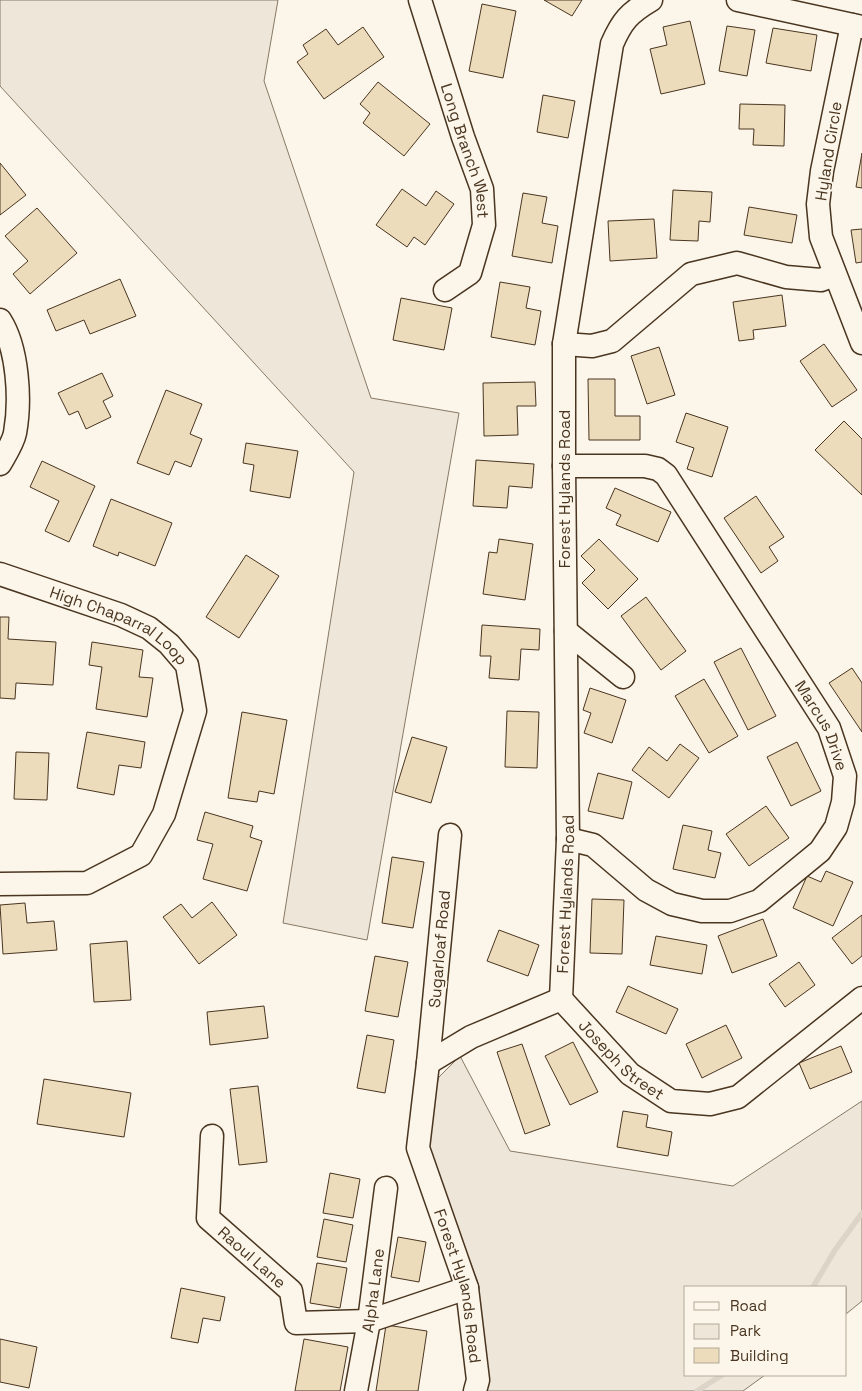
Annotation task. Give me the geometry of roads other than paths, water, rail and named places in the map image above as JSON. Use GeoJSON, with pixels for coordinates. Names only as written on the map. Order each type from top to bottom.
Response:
{"type":"FeatureCollection","features":[{"type":"Feature","properties":{"kind":"street","name":"Long Branch West"},"geometry":{"type":"LineString","coordinates":[[420,0],[463,137],[482,190],[484,225],[470,274],[446,290]]}},
{"type":"Feature","properties":{"kind":"street","name":"Forest Hylands Road"},"geometry":{"type":"LineString","coordinates":[[561,999],[568,839],[564,344],[612,44],[620,26],[634,10],[651,0]]}},
{"type":"Feature","properties":{"kind":"street"},"geometry":{"type":"LineString","coordinates":[[738,0],[857,26]]}},
{"type":"Feature","properties":{"kind":"street","name":"Hyland Circle"},"geometry":{"type":"LineString","coordinates":[[857,26],[822,170],[818,204],[821,237],[834,275],[862,343]]}},
{"type":"Feature","properties":{"kind":"street"},"geometry":{"type":"LineString","coordinates":[[564,344],[592,346],[612,341],[691,274],[737,263],[786,277],[820,280],[834,275]]}},
{"type":"Feature","properties":{"kind":"street"},"geometry":{"type":"LineString","coordinates":[[0,320],[7,331],[15,362],[18,387],[15,434],[0,464]]}},
{"type":"Feature","properties":{"kind":"street","name":"Marcus Drive"},"geometry":{"type":"LineString","coordinates":[[564,466],[645,466],[658,469],[666,475],[829,728],[845,776],[843,802],[836,827],[820,851],[759,901],[730,911],[702,911],[672,904],[646,890],[593,845],[568,839]]}},
{"type":"Feature","properties":{"kind":"street","name":"High Chaparral Loop"},"geometry":{"type":"LineString","coordinates":[[0,574],[121,615],[149,628],[170,644],[187,666],[195,711],[164,814],[140,855],[87,883],[0,884]]}},
{"type":"Feature","properties":{"kind":"street"},"geometry":{"type":"LineString","coordinates":[[566,632],[623,677]]}},
{"type":"Feature","properties":{"kind":"street","name":"Sugarloaf Road"},"geometry":{"type":"LineString","coordinates":[[428,1063],[450,835]]}},
{"type":"Feature","properties":{"kind":"street","name":"Joseph Street"},"geometry":{"type":"LineString","coordinates":[[561,999],[630,1074],[671,1101],[710,1104],[738,1098],[862,998]]}},
{"type":"Feature","properties":{"kind":"street"},"geometry":{"type":"LineString","coordinates":[[428,1063],[471,1037],[561,999]]}},
{"type":"Feature","properties":{"kind":"street","name":"Forest Hylands Road"},"geometry":{"type":"LineString","coordinates":[[428,1063],[418,1148],[467,1288],[478,1380],[475,1391]]}},
{"type":"Feature","properties":{"kind":"street","name":"Raoul Lane"},"geometry":{"type":"LineString","coordinates":[[212,1136],[208,1218],[291,1291],[296,1323],[369,1321],[467,1288]]}},
{"type":"Feature","properties":{"kind":"street","name":"Alpha Lane"},"geometry":{"type":"LineString","coordinates":[[356,1391],[369,1321],[386,1188]]}},
{"type":"Feature","properties":{"kind":"waterway"},"geometry":{"type":"LineString","coordinates":[[814,1286],[835,1250],[862,1213]]}},
{"type":"Feature","properties":{"kind":"waterway"},"geometry":{"type":"LineString","coordinates":[[697,1391],[720,1376]]}}]}
